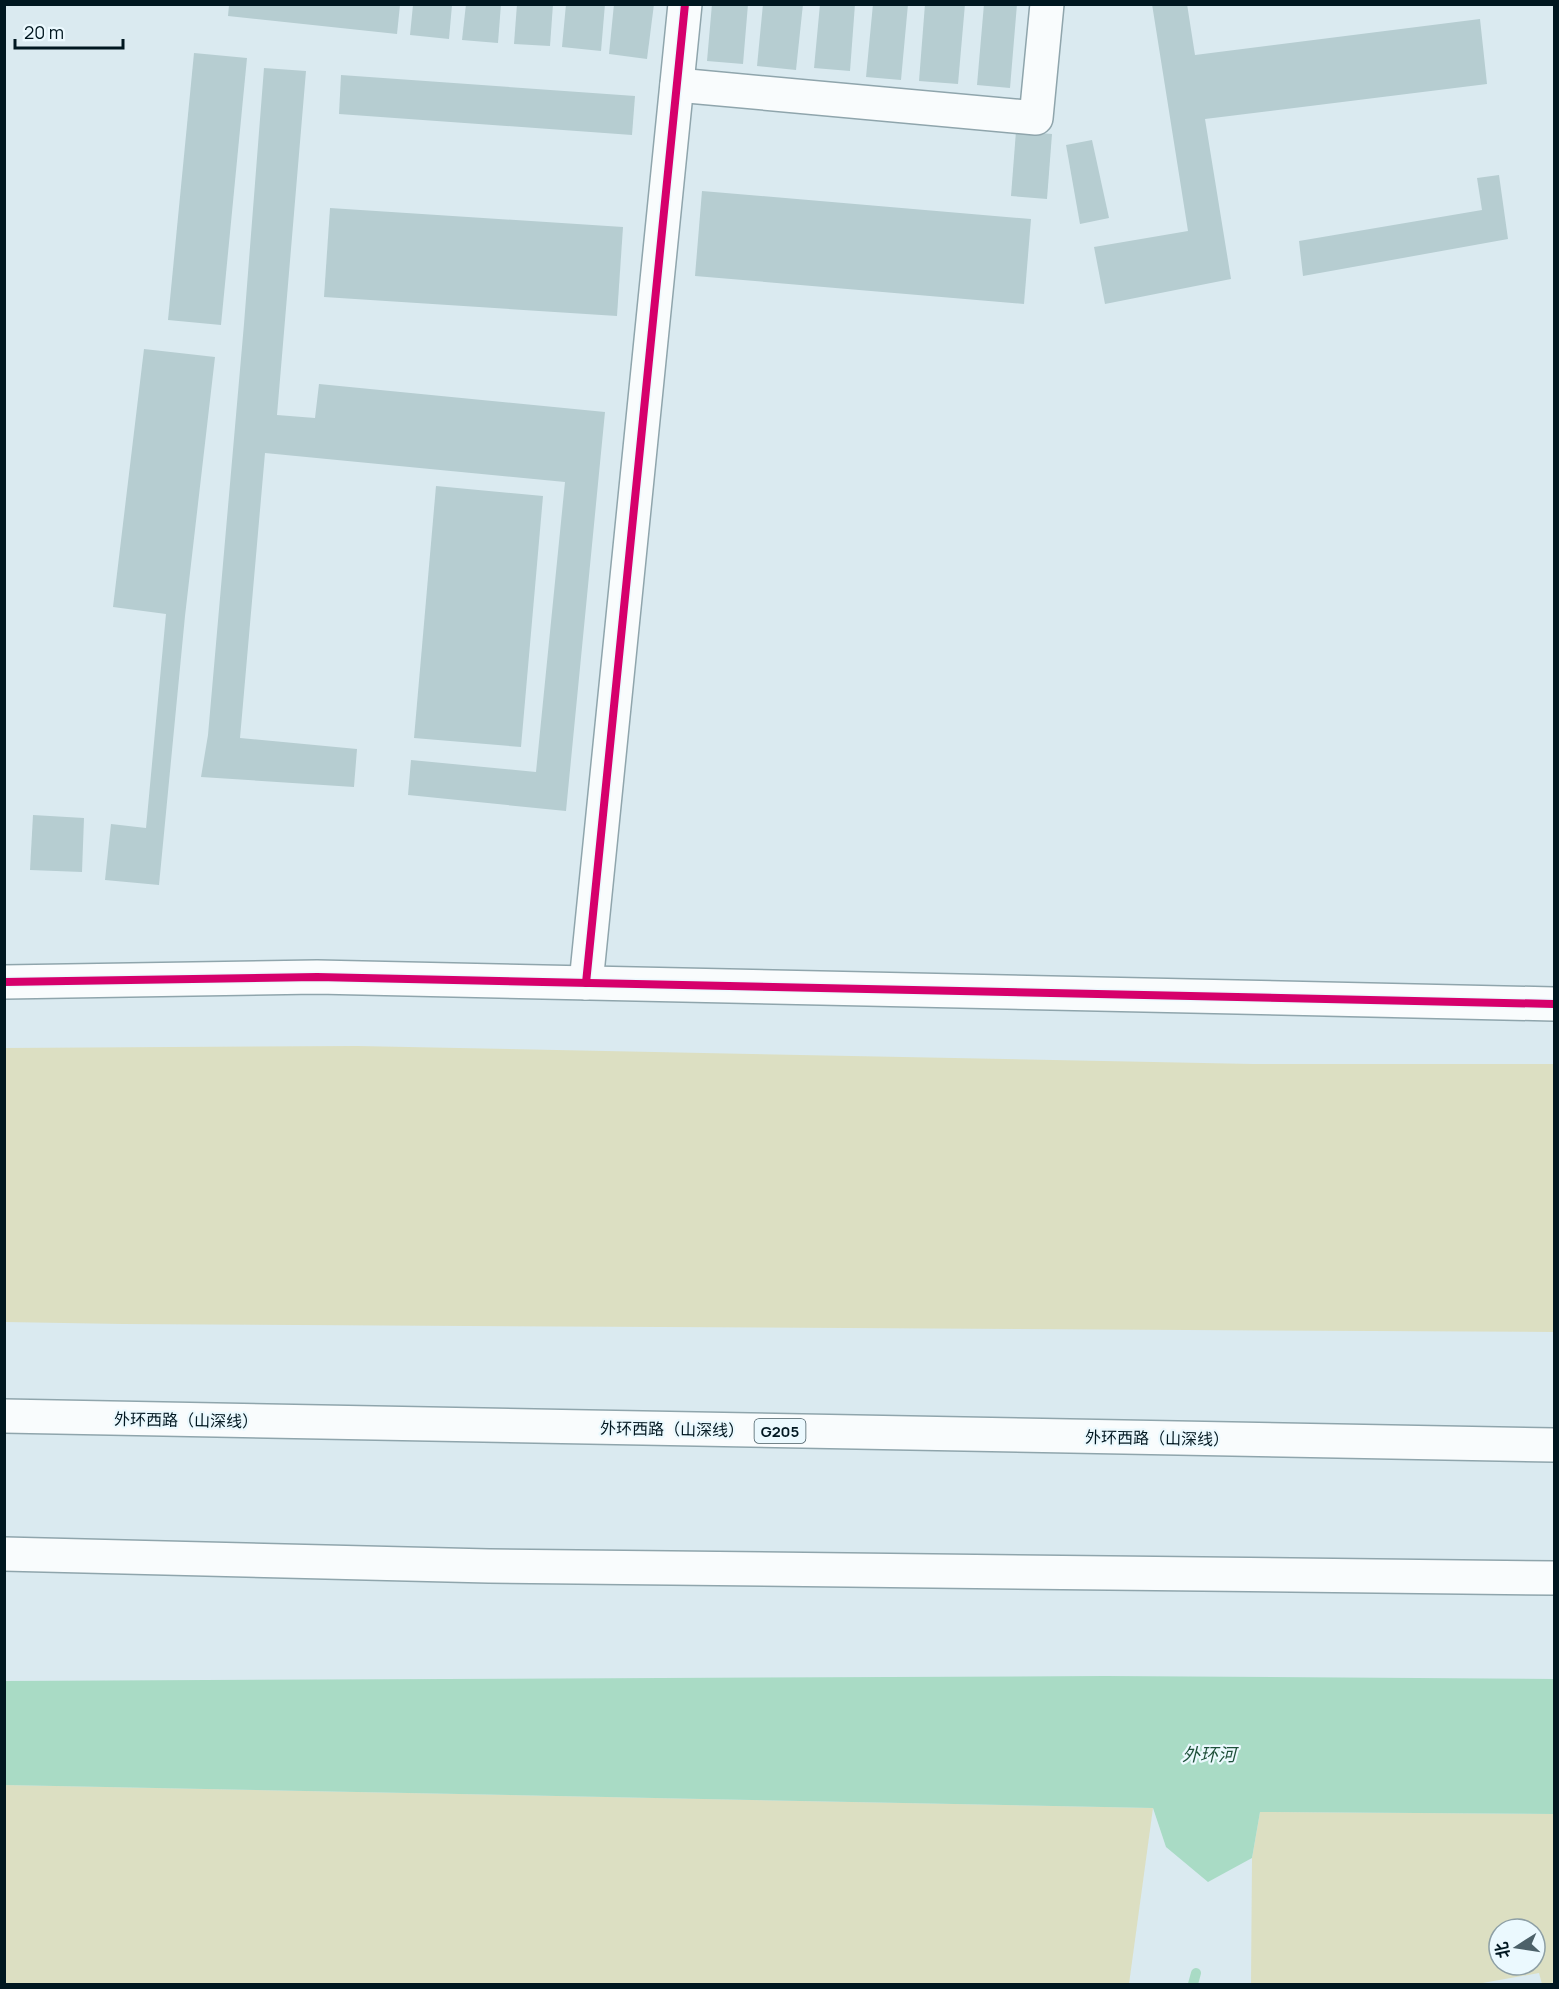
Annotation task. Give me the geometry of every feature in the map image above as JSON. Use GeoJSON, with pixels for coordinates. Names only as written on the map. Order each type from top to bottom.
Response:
{"type":"FeatureCollection","features":[{"type":"Feature","properties":{"kind":"main road"},"geometry":{"type":"LineString","coordinates":[[586,983],[685,4]]}},
{"type":"Feature","properties":{"kind":"main road"},"geometry":{"type":"LineString","coordinates":[[676,85],[1036,118],[1047,4]]}},
{"type":"Feature","properties":{"kind":"main road"},"geometry":{"type":"LineString","coordinates":[[4,982],[317,977],[1554,1004]]}},
{"type":"Feature","properties":{"kind":"main road","name":"外环西路（山深线）"},"geometry":{"type":"LineString","coordinates":[[4,1416],[1554,1445]]}},
{"type":"Feature","properties":{"kind":"main road"},"geometry":{"type":"LineString","coordinates":[[4,1554],[489,1566],[1554,1578]]}},
{"type":"Feature","properties":{"kind":"shaded area"},"geometry":{"type":"Polygon","coordinates":[[[357,1046],[1253,1064],[1554,1064],[1554,1332],[5,1322],[5,1048],[357,1046]]]}},
{"type":"Feature","properties":{"kind":"shaded area"},"geometry":{"type":"Polygon","coordinates":[[[5,1785],[1153,1808],[1129,1984],[5,1984],[5,1785]]]}},
{"type":"Feature","properties":{"kind":"shaded area"},"geometry":{"type":"Polygon","coordinates":[[[1260,1812],[1554,1814],[1554,1984],[1542,1984],[1540,1977],[1547,1977],[1547,1917],[1487,1917],[1487,1977],[1516,1977],[1477,1984],[1251,1984],[1252,1858],[1260,1812]]]}},
{"type":"Feature","properties":{"kind":"water","name":"外环河"},"geometry":{"type":"Polygon","coordinates":[[[1105,1676],[1554,1679],[1554,1814],[1260,1812],[1252,1858],[1208,1882],[1166,1847],[1153,1808],[5,1785],[5,1681],[1105,1676]]]}},
{"type":"Feature","properties":{"kind":"building"},"geometry":{"type":"Polygon","coordinates":[[[466,4],[501,4],[498,43],[462,40],[466,4]]]}},
{"type":"Feature","properties":{"kind":"building"},"geometry":{"type":"Polygon","coordinates":[[[517,4],[553,4],[550,46],[514,44],[517,4]]]}},
{"type":"Feature","properties":{"kind":"building"},"geometry":{"type":"Polygon","coordinates":[[[566,4],[605,4],[601,51],[562,47],[566,4]]]}},
{"type":"Feature","properties":{"kind":"building"},"geometry":{"type":"Polygon","coordinates":[[[614,4],[654,4],[647,59],[609,54],[614,4]]]}},
{"type":"Feature","properties":{"kind":"building"},"geometry":{"type":"Polygon","coordinates":[[[712,4],[748,4],[743,64],[707,61],[712,4]]]}},
{"type":"Feature","properties":{"kind":"building"},"geometry":{"type":"Polygon","coordinates":[[[763,4],[803,4],[796,70],[757,66],[763,4]]]}},
{"type":"Feature","properties":{"kind":"building"},"geometry":{"type":"Polygon","coordinates":[[[820,4],[855,4],[850,71],[814,68],[820,4]]]}},
{"type":"Feature","properties":{"kind":"building"},"geometry":{"type":"Polygon","coordinates":[[[873,4],[908,4],[901,80],[866,77],[873,4]]]}},
{"type":"Feature","properties":{"kind":"building"},"geometry":{"type":"Polygon","coordinates":[[[925,4],[965,4],[958,84],[919,81],[925,4]]]}},
{"type":"Feature","properties":{"kind":"building"},"geometry":{"type":"Polygon","coordinates":[[[984,4],[1017,4],[1010,88],[977,85],[984,4]]]}},
{"type":"Feature","properties":{"kind":"building"},"geometry":{"type":"Polygon","coordinates":[[[1152,4],[1187,4],[1195,55],[1480,19],[1487,84],[1205,119],[1231,279],[1105,304],[1094,247],[1188,231],[1152,4]]]}},
{"type":"Feature","properties":{"kind":"building"},"geometry":{"type":"Polygon","coordinates":[[[229,5],[400,5],[397,34],[228,16],[229,5]]]}},
{"type":"Feature","properties":{"kind":"building"},"geometry":{"type":"Polygon","coordinates":[[[413,5],[452,5],[449,39],[410,35],[413,5]]]}},
{"type":"Feature","properties":{"kind":"building"},"geometry":{"type":"Polygon","coordinates":[[[194,53],[247,58],[221,325],[168,320],[194,53]]]}},
{"type":"Feature","properties":{"kind":"building"},"geometry":{"type":"Polygon","coordinates":[[[264,68],[306,71],[277,415],[315,418],[319,384],[605,412],[566,811],[408,795],[411,760],[536,772],[565,482],[265,453],[240,738],[357,749],[354,787],[201,777],[208,735],[264,68]]]}},
{"type":"Feature","properties":{"kind":"building"},"geometry":{"type":"Polygon","coordinates":[[[341,75],[635,96],[632,135],[339,114],[341,75]]]}},
{"type":"Feature","properties":{"kind":"building"},"geometry":{"type":"Polygon","coordinates":[[[1016,131],[1052,134],[1047,199],[1011,196],[1016,131]]]}},
{"type":"Feature","properties":{"kind":"building"},"geometry":{"type":"Polygon","coordinates":[[[1092,140],[1109,218],[1080,224],[1066,145],[1092,140]]]}},
{"type":"Feature","properties":{"kind":"building"},"geometry":{"type":"Polygon","coordinates":[[[1499,175],[1508,239],[1303,276],[1299,241],[1482,210],[1477,178],[1499,175]]]}},
{"type":"Feature","properties":{"kind":"building"},"geometry":{"type":"Polygon","coordinates":[[[702,191],[1031,219],[1024,304],[695,276],[702,191]]]}},
{"type":"Feature","properties":{"kind":"building"},"geometry":{"type":"Polygon","coordinates":[[[330,208],[623,227],[617,316],[324,297],[330,208]]]}},
{"type":"Feature","properties":{"kind":"building"},"geometry":{"type":"Polygon","coordinates":[[[144,349],[215,357],[185,616],[159,885],[105,880],[111,824],[146,828],[166,614],[113,607],[144,349]]]}},
{"type":"Feature","properties":{"kind":"building"},"geometry":{"type":"Polygon","coordinates":[[[436,486],[543,496],[521,747],[414,738],[436,486]]]}},
{"type":"Feature","properties":{"kind":"building"},"geometry":{"type":"Polygon","coordinates":[[[33,815],[84,818],[82,872],[30,870],[33,815]]]}},
{"type":"Feature","properties":{"kind":"waterway"},"geometry":{"type":"LineString","coordinates":[[1193,1984],[1196,1973]]}},
{"type":"Feature","properties":{"kind":"cycle path"},"geometry":{"type":"LineString","coordinates":[[586,983],[685,4]]}},
{"type":"Feature","properties":{"kind":"cycle path"},"geometry":{"type":"LineString","coordinates":[[4,982],[317,977],[1554,1004]]}}]}
